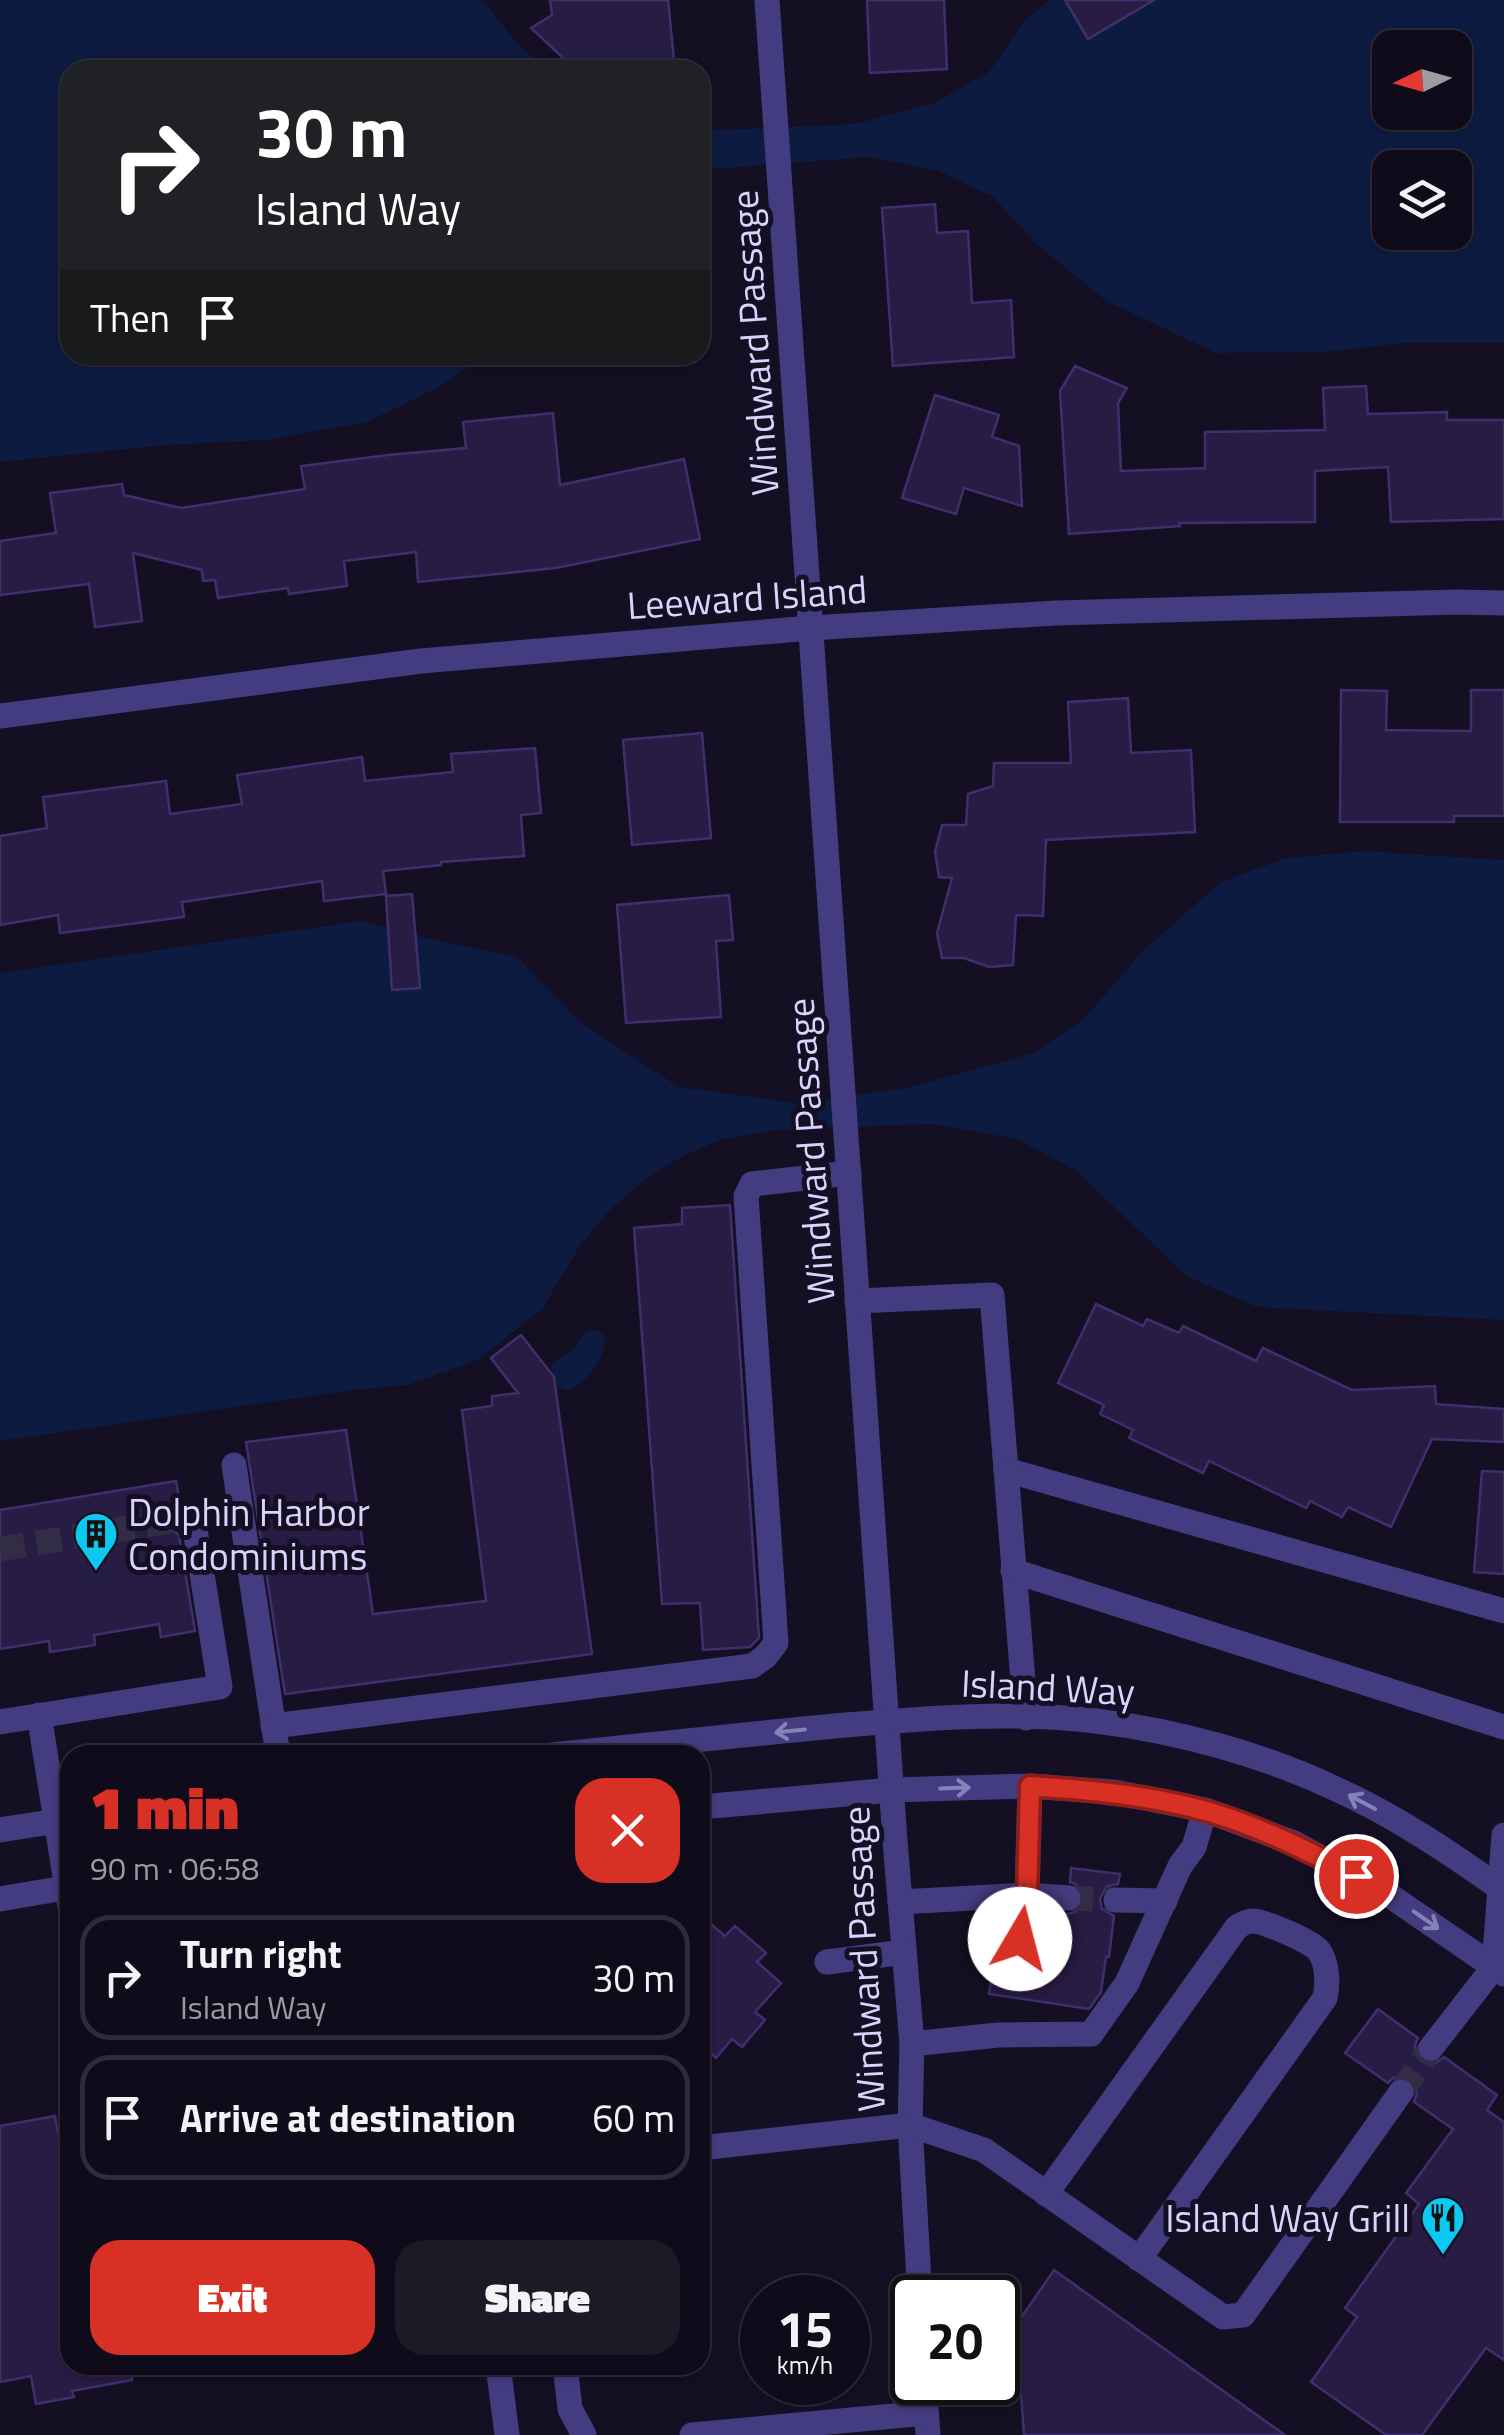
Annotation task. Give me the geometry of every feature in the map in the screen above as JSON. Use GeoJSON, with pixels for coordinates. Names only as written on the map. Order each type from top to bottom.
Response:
{"type":"FeatureCollection","features":[{"type":"Feature","properties":{"kind":"street","name":"Windward Passage"},"geometry":{"type":"LineString","coordinates":[[767,0],[912,2044],[910,2125],[919,2275]]}},
{"type":"Feature","properties":{"kind":"street","name":"Leeward Island"},"geometry":{"type":"LineString","coordinates":[[0,716],[420,661],[812,628],[1056,614],[1504,603]]}},
{"type":"Feature","properties":{"kind":"street"},"geometry":{"type":"LineString","coordinates":[[273,1726],[752,1666],[765,1657],[776,1644],[746,1196],[752,1184],[849,1173]]}},
{"type":"Feature","properties":{"kind":"street"},"geometry":{"type":"LineString","coordinates":[[858,1301],[992,1295],[1026,1718]]}},
{"type":"Feature","properties":{"kind":"street"},"geometry":{"type":"LineString","coordinates":[[234,1465],[276,1745]]}},
{"type":"Feature","properties":{"kind":"street"},"geometry":{"type":"LineString","coordinates":[[1006,1470],[1504,1611]]}},
{"type":"Feature","properties":{"kind":"street"},"geometry":{"type":"LineString","coordinates":[[0,1722],[220,1687],[194,1518],[183,1520]]}},
{"type":"Feature","properties":{"kind":"street"},"geometry":{"type":"LineString","coordinates":[[1013,1571],[1504,1727]]}},
{"type":"Feature","properties":{"kind":"street"},"geometry":{"type":"LineString","coordinates":[[40,1716],[60,1806]]}},
{"type":"Feature","properties":{"kind":"street","name":"Island Way"},"geometry":{"type":"LineString","coordinates":[[654,1745],[888,1722],[1026,1718],[1093,1721],[1155,1730],[1254,1757],[1335,1788],[1395,1820],[1502,1890]]}},
{"type":"Feature","properties":{"kind":"street"},"geometry":{"type":"LineString","coordinates":[[710,1806],[892,1790],[1030,1786],[1114,1792],[1204,1810],[1294,1844],[1386,1893],[1499,1971]]}},
{"type":"Feature","properties":{"kind":"street"},"geometry":{"type":"LineString","coordinates":[[1020,1939],[1027,1896],[1030,1786]]}},
{"type":"Feature","properties":{"kind":"street"},"geometry":{"type":"LineString","coordinates":[[912,2044],[998,2034],[1090,2034],[1127,1983],[1180,1866],[1194,1848],[1204,1810]]}},
{"type":"Feature","properties":{"kind":"street"},"geometry":{"type":"LineString","coordinates":[[0,1830],[60,1820]]}},
{"type":"Feature","properties":{"kind":"street"},"geometry":{"type":"LineString","coordinates":[[1431,2048],[1499,1971],[1504,1835]]}},
{"type":"Feature","properties":{"kind":"street"},"geometry":{"type":"LineString","coordinates":[[0,1899],[60,1895]]}},
{"type":"Feature","properties":{"kind":"street"},"geometry":{"type":"LineString","coordinates":[[900,1902],[1068,1898]]}},
{"type":"Feature","properties":{"kind":"street"},"geometry":{"type":"LineString","coordinates":[[1116,1900],[1164,1901]]}},
{"type":"Feature","properties":{"kind":"street"},"geometry":{"type":"LineString","coordinates":[[1046,2194],[1237,1927],[1248,1920],[1259,1922],[1313,1944],[1320,1952],[1328,1984],[1325,1998],[1139,2259]]}},
{"type":"Feature","properties":{"kind":"street"},"geometry":{"type":"LineString","coordinates":[[826,1962],[904,1952]]}},
{"type":"Feature","properties":{"kind":"street"},"geometry":{"type":"LineString","coordinates":[[710,2147],[910,2125],[984,2150],[1223,2317],[1243,2315],[1400,2092]]}},
{"type":"Feature","properties":{"kind":"street"},"geometry":{"type":"LineString","coordinates":[[499,2375],[507,2435]]}},
{"type":"Feature","properties":{"kind":"street"},"geometry":{"type":"LineString","coordinates":[[567,2375],[570,2408],[584,2435]]}},
{"type":"Feature","properties":{"kind":"street"},"geometry":{"type":"LineString","coordinates":[[692,2435],[926,2424]]}},
{"type":"Feature","properties":{"kind":"water"},"geometry":{"type":"Polygon","coordinates":[[[0,0],[480,0],[535,60],[60,60],[60,365],[472,365],[437,388],[367,422],[266,440],[165,445],[0,462],[0,0]]]}},
{"type":"Feature","properties":{"kind":"water"},"geometry":{"type":"Polygon","coordinates":[[[1049,0],[1504,0],[1504,343],[1405,343],[1324,352],[1216,353],[1106,301],[1035,243],[993,197],[939,171],[869,157],[710,169],[710,131],[855,124],[934,103],[989,72],[1024,22],[1049,0]]]}},
{"type":"Feature","properties":{"kind":"water"},"geometry":{"type":"Polygon","coordinates":[[[1363,851],[1504,860],[1504,1320],[1257,1307],[1188,1277],[1074,1169],[1016,1139],[934,1124],[770,1131],[720,1140],[647,1178],[610,1210],[581,1244],[542,1309],[478,1360],[407,1385],[0,1441],[0,973],[361,921],[517,957],[583,1024],[679,1087],[797,1103],[906,1088],[1033,1053],[1083,1020],[1143,951],[1221,882],[1285,858],[1363,851]]]}},
{"type":"Feature","properties":{"kind":"water"},"geometry":{"type":"Polygon","coordinates":[[[587,1330],[599,1331],[604,1336],[603,1352],[595,1368],[568,1391],[553,1380],[553,1362],[573,1350],[587,1330]]]}},
{"type":"Feature","properties":{"kind":"building"},"geometry":{"type":"Polygon","coordinates":[[[550,0],[668,0],[674,60],[565,60],[531,28],[552,15],[550,0]]]}},
{"type":"Feature","properties":{"kind":"building"},"geometry":{"type":"Polygon","coordinates":[[[867,0],[944,0],[947,69],[870,73],[867,0]]]}},
{"type":"Feature","properties":{"kind":"building"},"geometry":{"type":"Polygon","coordinates":[[[1065,0],[1154,0],[1088,39],[1065,0]]]}},
{"type":"Feature","properties":{"kind":"building"},"geometry":{"type":"Polygon","coordinates":[[[935,204],[937,233],[968,231],[972,303],[1011,300],[1014,357],[893,366],[882,208],[935,204]]]}},
{"type":"Feature","properties":{"kind":"building"},"geometry":{"type":"Polygon","coordinates":[[[1075,366],[1127,388],[1118,403],[1121,471],[1205,468],[1205,432],[1325,430],[1323,388],[1366,386],[1368,414],[1447,412],[1447,420],[1504,420],[1504,519],[1391,522],[1388,467],[1315,471],[1315,522],[1179,523],[1180,526],[1069,534],[1060,391],[1075,366]]]}},
{"type":"Feature","properties":{"kind":"building"},"geometry":{"type":"Polygon","coordinates":[[[935,395],[999,415],[992,437],[1019,446],[1022,506],[964,488],[956,514],[902,498],[935,395]]]}},
{"type":"Feature","properties":{"kind":"building"},"geometry":{"type":"Polygon","coordinates":[[[553,413],[560,485],[684,459],[700,539],[556,568],[418,582],[416,552],[344,561],[347,586],[289,594],[288,588],[218,598],[215,580],[203,581],[202,570],[133,553],[142,621],[95,627],[89,584],[0,595],[0,541],[56,533],[50,493],[122,484],[124,495],[181,508],[305,489],[301,466],[466,448],[463,422],[553,413]]]}},
{"type":"Feature","properties":{"kind":"building"},"geometry":{"type":"Polygon","coordinates":[[[1341,690],[1387,691],[1386,730],[1471,731],[1471,690],[1504,690],[1504,816],[1454,816],[1454,822],[1340,822],[1341,690]]]}},
{"type":"Feature","properties":{"kind":"building"},"geometry":{"type":"Polygon","coordinates":[[[1128,698],[1131,753],[1191,750],[1195,832],[1046,840],[1043,916],[1016,915],[1013,965],[989,967],[964,958],[942,958],[937,933],[952,878],[939,877],[935,852],[942,825],[966,825],[968,794],[993,786],[994,763],[1071,763],[1068,702],[1128,698]]]}},
{"type":"Feature","properties":{"kind":"building"},"geometry":{"type":"Polygon","coordinates":[[[702,733],[711,838],[632,845],[623,740],[702,733]]]}},
{"type":"Feature","properties":{"kind":"building"},"geometry":{"type":"Polygon","coordinates":[[[535,748],[541,813],[521,815],[524,856],[383,871],[386,894],[324,901],[322,881],[182,902],[184,917],[60,933],[58,915],[0,925],[0,836],[47,828],[43,797],[166,781],[170,814],[242,804],[237,775],[362,757],[365,781],[453,772],[451,754],[535,748]]]}},
{"type":"Feature","properties":{"kind":"building"},"geometry":{"type":"Polygon","coordinates":[[[412,894],[420,988],[392,990],[386,896],[412,894]]]}},
{"type":"Feature","properties":{"kind":"building"},"geometry":{"type":"Polygon","coordinates":[[[729,895],[733,940],[716,941],[721,1017],[626,1023],[617,905],[729,895]]]}},
{"type":"Feature","properties":{"kind":"building"},"geometry":{"type":"Polygon","coordinates":[[[730,1205],[759,1638],[750,1647],[703,1650],[700,1603],[662,1604],[634,1228],[682,1224],[682,1208],[730,1205]]]}},
{"type":"Feature","properties":{"kind":"building"},"geometry":{"type":"Polygon","coordinates":[[[1096,1304],[1143,1326],[1147,1319],[1179,1333],[1183,1326],[1256,1361],[1263,1348],[1352,1390],[1435,1386],[1436,1404],[1504,1409],[1504,1442],[1432,1439],[1391,1527],[1348,1507],[1342,1517],[1310,1501],[1306,1508],[1209,1461],[1203,1473],[1129,1438],[1133,1430],[1100,1414],[1104,1405],[1058,1383],[1096,1304]]]}},
{"type":"Feature","properties":{"kind":"building"},"geometry":{"type":"Polygon","coordinates":[[[521,1335],[554,1377],[592,1654],[285,1694],[246,1442],[346,1430],[373,1614],[486,1601],[462,1410],[492,1406],[492,1396],[518,1393],[491,1358],[521,1335]]]}},
{"type":"Feature","properties":{"kind":"building"},"geometry":{"type":"Polygon","coordinates":[[[1482,1471],[1504,1472],[1504,1574],[1474,1572],[1482,1471]]]}},
{"type":"Feature","properties":{"kind":"building","name":"Dolphin Harbor Condominiums"},"geometry":{"type":"Polygon","coordinates":[[[176,1481],[180,1503],[172,1508],[167,1521],[179,1535],[195,1631],[161,1637],[159,1624],[94,1635],[95,1645],[50,1652],[49,1641],[0,1649],[0,1510],[176,1481]]]}},
{"type":"Feature","properties":{"kind":"building"},"geometry":{"type":"Polygon","coordinates":[[[1071,1868],[1120,1874],[1118,1884],[1107,1886],[1100,1899],[1102,1909],[1114,1916],[1101,1992],[1089,2009],[989,1994],[997,1941],[1004,1942],[1009,1951],[1018,1955],[1027,1954],[1034,1946],[1061,1950],[1066,1914],[1076,1912],[1084,1900],[1082,1890],[1070,1882],[1071,1868]]]}},
{"type":"Feature","properties":{"kind":"building"},"geometry":{"type":"Polygon","coordinates":[[[710,1923],[725,1936],[735,1926],[766,1953],[757,1962],[781,1983],[755,2012],[765,2020],[742,2047],[732,2039],[716,2058],[710,2053],[710,1923]]]}},
{"type":"Feature","properties":{"kind":"building","name":"Island Way Grill"},"geometry":{"type":"Polygon","coordinates":[[[1378,2009],[1418,2038],[1416,2053],[1422,2061],[1436,2063],[1444,2057],[1497,2095],[1487,2110],[1504,2122],[1504,2360],[1486,2348],[1422,2435],[1386,2435],[1311,2382],[1357,2317],[1345,2308],[1419,2204],[1406,2193],[1453,2129],[1414,2102],[1417,2093],[1411,2079],[1402,2076],[1388,2083],[1345,2053],[1378,2009]]]}},
{"type":"Feature","properties":{"kind":"building"},"geometry":{"type":"Polygon","coordinates":[[[55,2116],[60,2145],[60,2375],[131,2375],[132,2380],[72,2391],[74,2397],[36,2404],[31,2376],[0,2382],[0,2126],[55,2116]]]}},
{"type":"Feature","properties":{"kind":"building"},"geometry":{"type":"Polygon","coordinates":[[[1054,2270],[1285,2435],[1024,2435],[1020,2319],[1054,2270]]]}},
{"type":"Feature","properties":{"kind":"tunnel"},"geometry":{"type":"LineString","coordinates":[[0,1549],[183,1519]]}},
{"type":"Feature","properties":{"kind":"tunnel"},"geometry":{"type":"LineString","coordinates":[[1068,1898],[1116,1900]]}},
{"type":"Feature","properties":{"kind":"tunnel"},"geometry":{"type":"LineString","coordinates":[[1401,2092],[1431,2048]]}},
{"type":"Feature","properties":{"kind":"place","name":"Dolphin Harbor Condominiums"},"geometry":{"type":"Point","coordinates":[96,1572]}},
{"type":"Feature","properties":{"kind":"place","name":"Island Way Grill"},"geometry":{"type":"Point","coordinates":[1443,2256]}},
{"type":"Feature","properties":{"kind":"route"},"geometry":{"type":"LineString","coordinates":[[1020,1939],[1027,1896],[1030,1786],[1114,1792],[1204,1810],[1294,1844],[1356,1876]]}}]}
